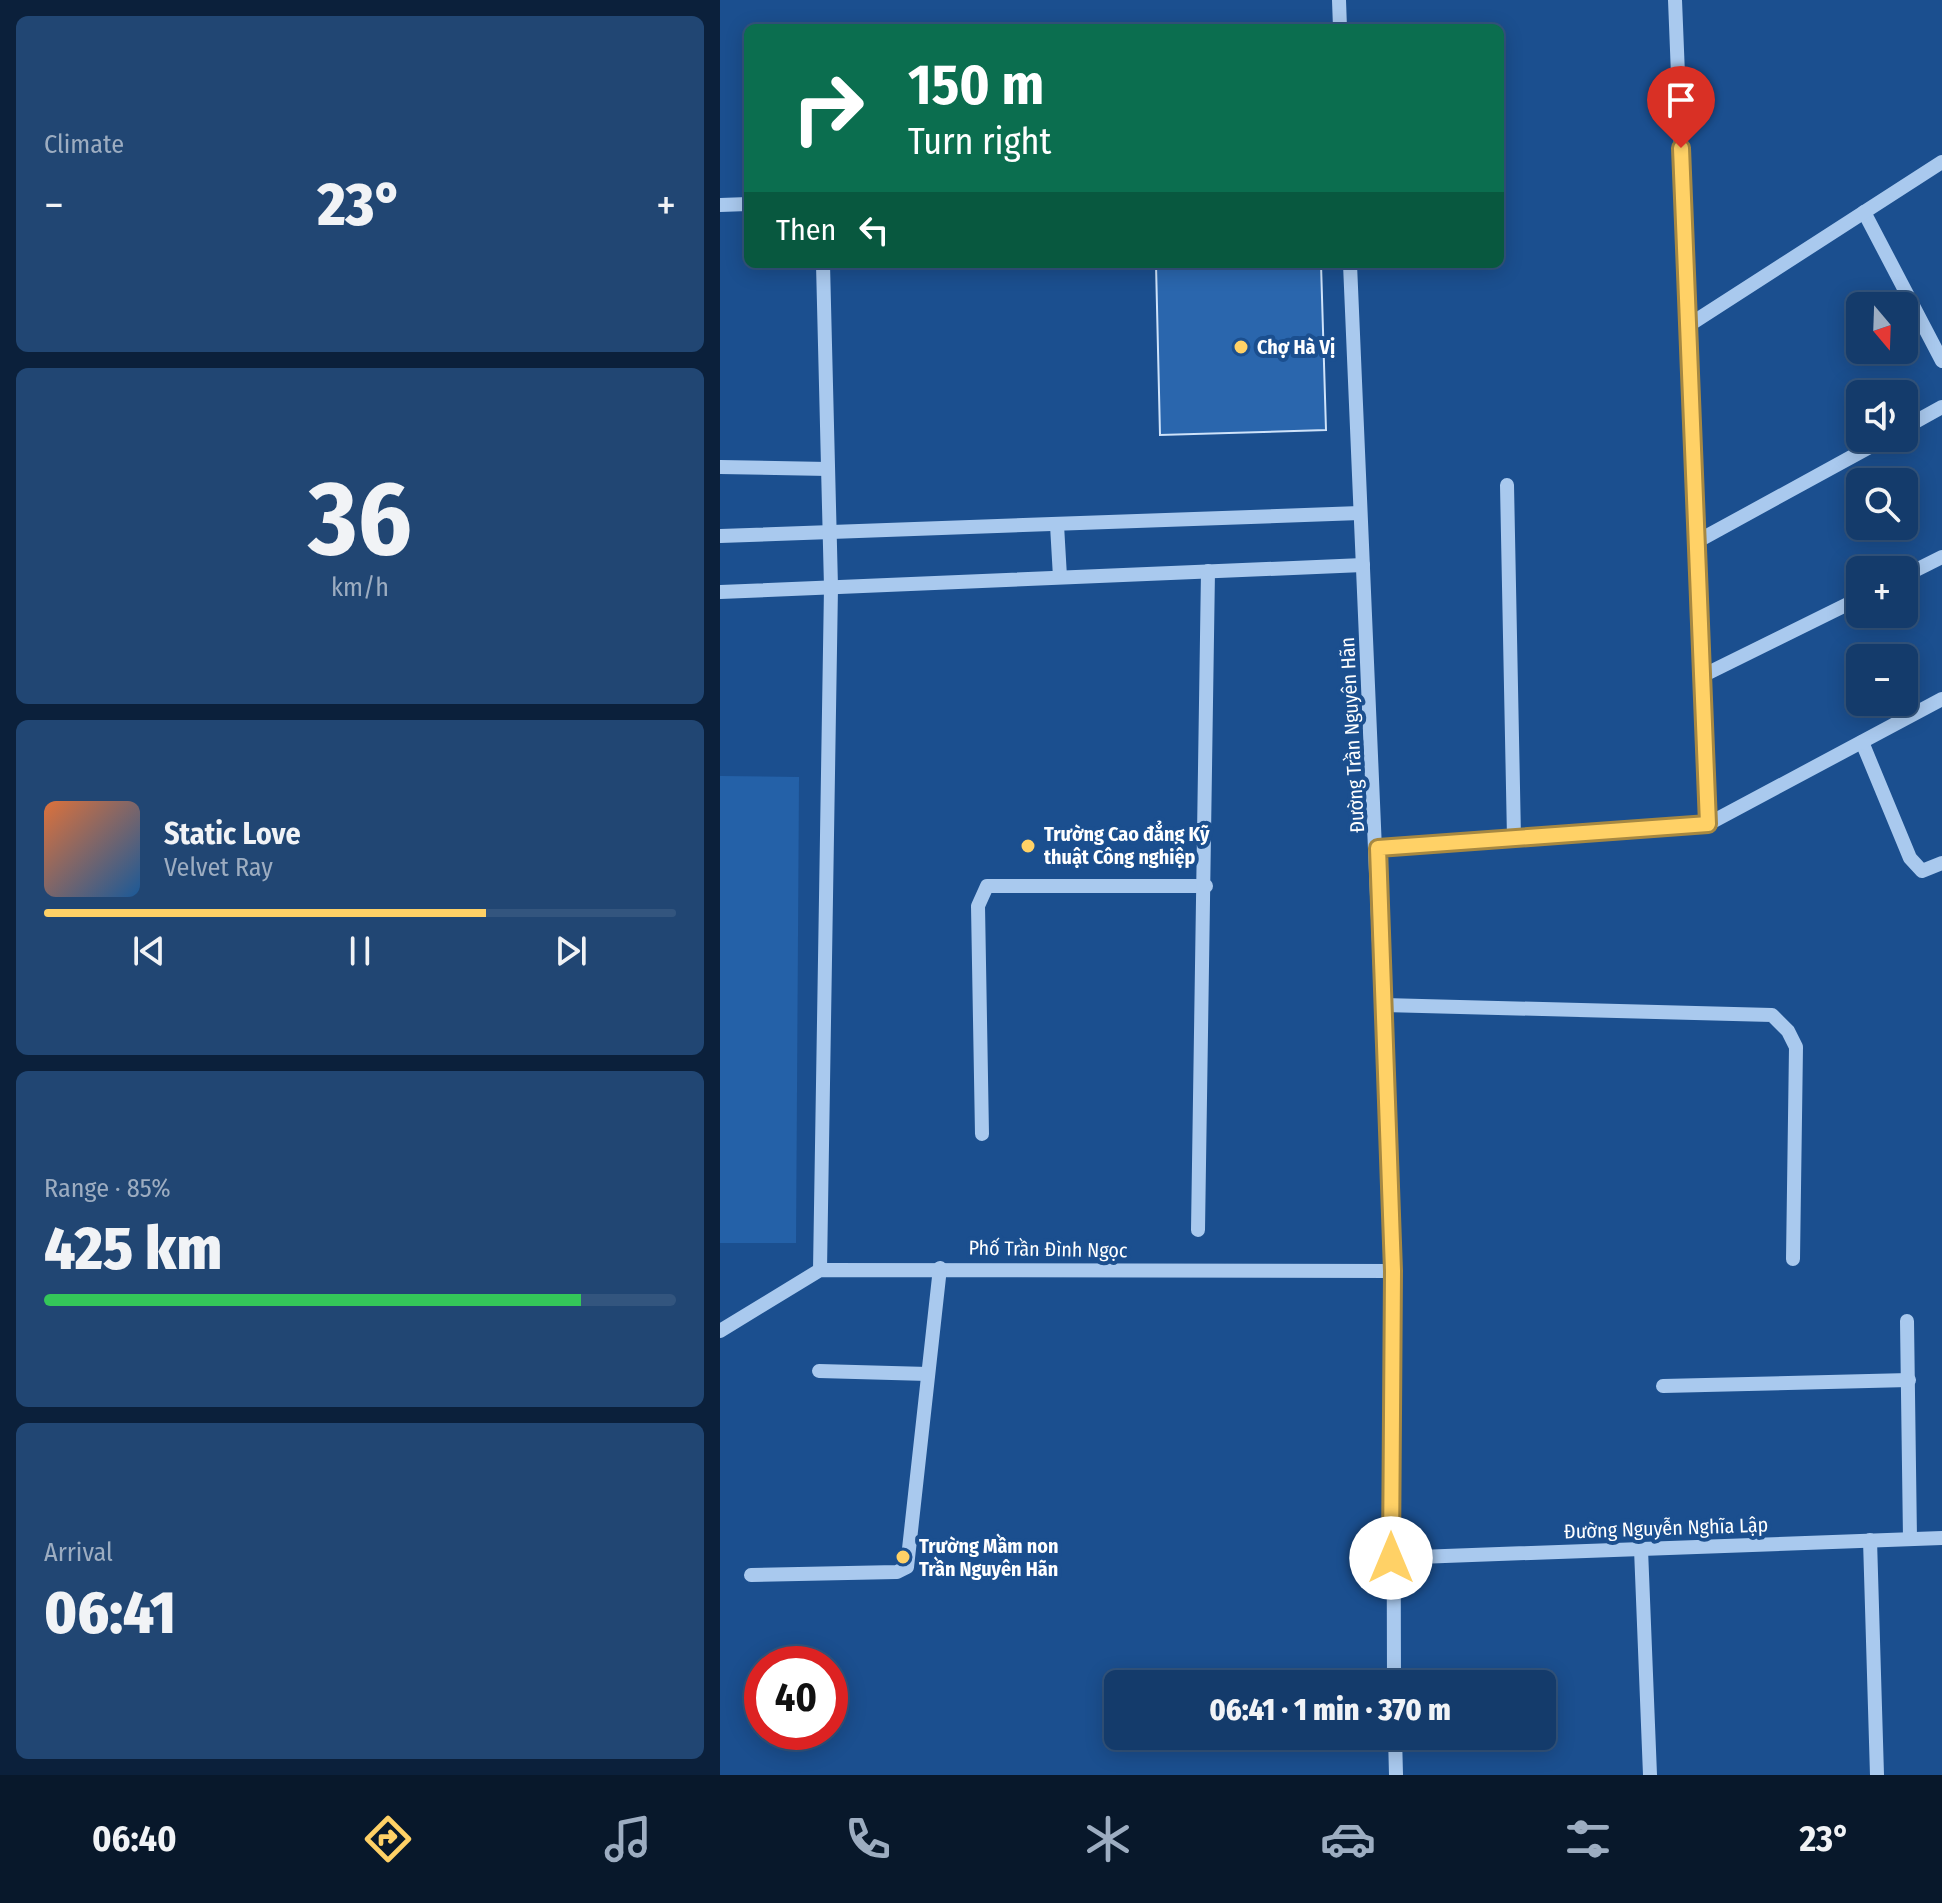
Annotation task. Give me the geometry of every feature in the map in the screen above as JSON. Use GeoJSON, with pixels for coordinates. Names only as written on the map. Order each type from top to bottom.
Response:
{"type":"FeatureCollection","features":[{"type":"Feature","properties":{"kind":"street"},"geometry":{"type":"LineString","coordinates":[[1339,0],[1340,24]]}},
{"type":"Feature","properties":{"kind":"street"},"geometry":{"type":"LineString","coordinates":[[1675,0],[1708,824]]}},
{"type":"Feature","properties":{"kind":"street"},"geometry":{"type":"LineString","coordinates":[[1689,325],[1942,162]]}},
{"type":"Feature","properties":{"kind":"street"},"geometry":{"type":"LineString","coordinates":[[720,205],[744,204]]}},
{"type":"Feature","properties":{"kind":"street"},"geometry":{"type":"LineString","coordinates":[[1864,212],[1942,361]]}},
{"type":"Feature","properties":{"kind":"street"},"geometry":{"type":"LineString","coordinates":[[720,1331],[820,1270],[831,587],[823,268]]}},
{"type":"Feature","properties":{"kind":"street","name":"Đường Trần Nguyên Hãn"},"geometry":{"type":"LineString","coordinates":[[1350,268],[1378,848],[1393,1271],[1391,1558],[1394,1670]]}},
{"type":"Feature","properties":{"kind":"street"},"geometry":{"type":"LineString","coordinates":[[1928,334],[1942,325]]}},
{"type":"Feature","properties":{"kind":"street"},"geometry":{"type":"LineString","coordinates":[[1918,420],[1942,407]]}},
{"type":"Feature","properties":{"kind":"street"},"geometry":{"type":"LineString","coordinates":[[1696,542],[1860,452]]}},
{"type":"Feature","properties":{"kind":"street"},"geometry":{"type":"LineString","coordinates":[[720,467],[828,469]]}},
{"type":"Feature","properties":{"kind":"street"},"geometry":{"type":"LineString","coordinates":[[1507,485],[1514,838]]}},
{"type":"Feature","properties":{"kind":"street"},"geometry":{"type":"LineString","coordinates":[[720,536],[1360,513]]}},
{"type":"Feature","properties":{"kind":"street"},"geometry":{"type":"LineString","coordinates":[[1057,525],[1060,577]]}},
{"type":"Feature","properties":{"kind":"street"},"geometry":{"type":"LineString","coordinates":[[1918,569],[1942,557]]}},
{"type":"Feature","properties":{"kind":"street"},"geometry":{"type":"LineString","coordinates":[[720,592],[1363,565]]}},
{"type":"Feature","properties":{"kind":"street"},"geometry":{"type":"LineString","coordinates":[[1198,1230],[1206,886],[1208,571]]}},
{"type":"Feature","properties":{"kind":"street"},"geometry":{"type":"LineString","coordinates":[[1702,676],[1846,605]]}},
{"type":"Feature","properties":{"kind":"street"},"geometry":{"type":"LineString","coordinates":[[1378,848],[1708,824],[1942,699]]}},
{"type":"Feature","properties":{"kind":"street"},"geometry":{"type":"LineString","coordinates":[[1862,742],[1910,858],[1922,871],[1942,863]]}},
{"type":"Feature","properties":{"kind":"street"},"geometry":{"type":"LineString","coordinates":[[982,1134],[978,906],[987,886],[1206,886]]}},
{"type":"Feature","properties":{"kind":"street"},"geometry":{"type":"LineString","coordinates":[[1384,1005],[1772,1015],[1788,1031],[1796,1047],[1793,1259]]}},
{"type":"Feature","properties":{"kind":"street"},"geometry":{"type":"LineString","coordinates":[[751,1575],[897,1572],[907,1567],[940,1268]]}},
{"type":"Feature","properties":{"kind":"street","name":"Phố Trần Đình Ngọc"},"geometry":{"type":"LineString","coordinates":[[820,1270],[1393,1271]]}},
{"type":"Feature","properties":{"kind":"street"},"geometry":{"type":"LineString","coordinates":[[1907,1321],[1910,1539]]}},
{"type":"Feature","properties":{"kind":"street"},"geometry":{"type":"LineString","coordinates":[[819,1371],[928,1374]]}},
{"type":"Feature","properties":{"kind":"street"},"geometry":{"type":"LineString","coordinates":[[1663,1386],[1909,1380]]}},
{"type":"Feature","properties":{"kind":"street","name":"Đường Nguyễn Nghĩa Lập"},"geometry":{"type":"LineString","coordinates":[[1391,1558],[1942,1538]]}},
{"type":"Feature","properties":{"kind":"street"},"geometry":{"type":"LineString","coordinates":[[1870,1540],[1877,1775]]}},
{"type":"Feature","properties":{"kind":"street"},"geometry":{"type":"LineString","coordinates":[[1641,1549],[1650,1775]]}},
{"type":"Feature","properties":{"kind":"street"},"geometry":{"type":"LineString","coordinates":[[1395,1750],[1396,1775]]}},
{"type":"Feature","properties":{"kind":"shaded area"},"geometry":{"type":"Polygon","coordinates":[[[720,776],[799,777],[796,1243],[720,1243],[720,776]]]}},
{"type":"Feature","properties":{"kind":"building","name":"Chợ Hà Vị"},"geometry":{"type":"Polygon","coordinates":[[[1156,268],[1321,268],[1326,430],[1160,435],[1156,268]]]}},
{"type":"Feature","properties":{"kind":"place","name":"Chợ Hà Vị"},"geometry":{"type":"Point","coordinates":[1241,347]}},
{"type":"Feature","properties":{"kind":"place","name":"Trường Cao đẳng Kỹ thuật Công nghiệp"},"geometry":{"type":"Point","coordinates":[1028,846]}},
{"type":"Feature","properties":{"kind":"place","name":"Trường Mầm non Trần Nguyên Hãn"},"geometry":{"type":"Point","coordinates":[903,1557]}},
{"type":"Feature","properties":{"kind":"route"},"geometry":{"type":"LineString","coordinates":[[1391,1558],[1393,1271],[1378,848],[1708,824],[1681,148]]}}]}
